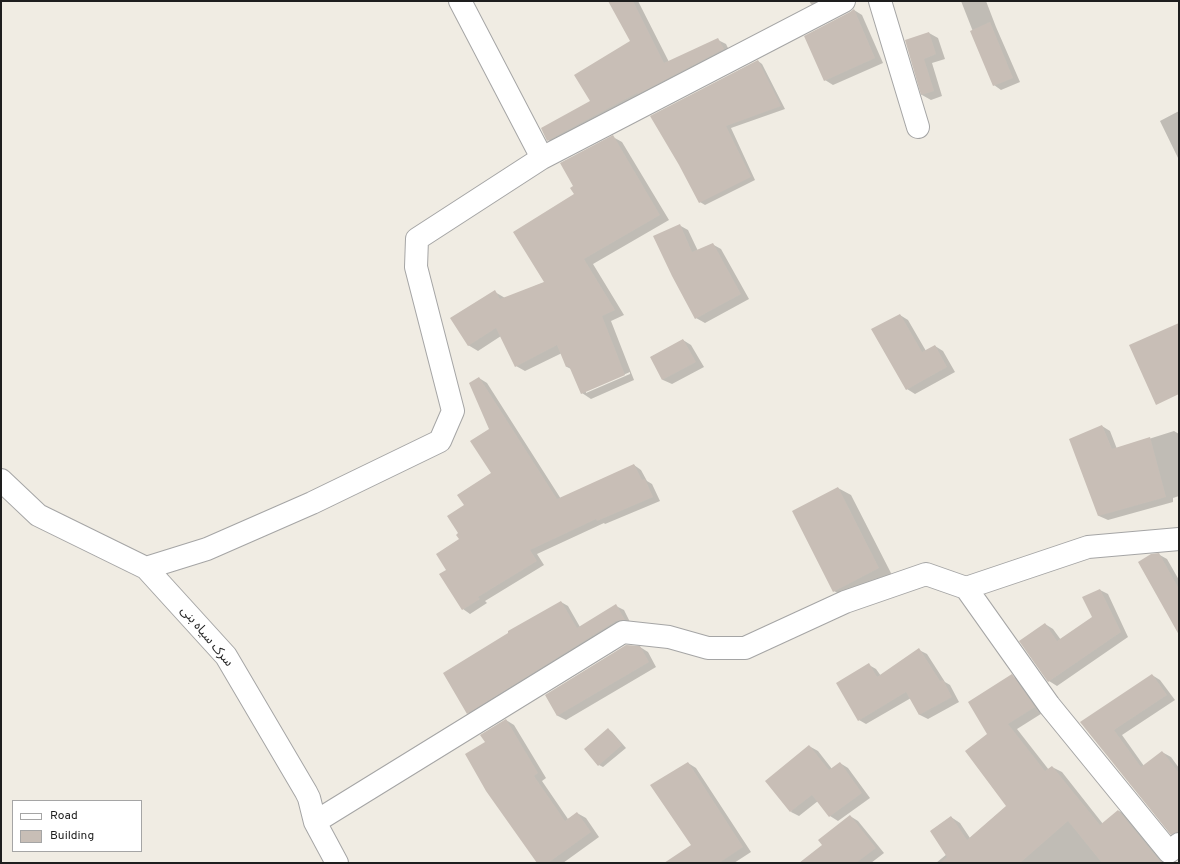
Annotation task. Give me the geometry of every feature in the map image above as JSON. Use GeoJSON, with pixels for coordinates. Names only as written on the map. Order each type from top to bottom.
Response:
{"type":"FeatureCollection","features":[{"type":"Feature","properties":{"kind":"street"},"geometry":{"type":"LineString","coordinates":[[460,1],[542,158]]}},
{"type":"Feature","properties":{"kind":"street"},"geometry":{"type":"LineString","coordinates":[[146,568],[207,549],[312,503],[440,441],[453,411],[416,267],[417,239],[542,158],[844,1]]}},
{"type":"Feature","properties":{"kind":"street"},"geometry":{"type":"LineString","coordinates":[[880,1],[918,126]]}},
{"type":"Feature","properties":{"kind":"street","name":"سرک سیاه بنی"},"geometry":{"type":"LineString","coordinates":[[1,480],[38,515],[146,568],[226,656],[306,792],[315,822],[337,863]]}},
{"type":"Feature","properties":{"kind":"street"},"geometry":{"type":"LineString","coordinates":[[966,588],[1088,547],[1179,538]]}},
{"type":"Feature","properties":{"kind":"street"},"geometry":{"type":"LineString","coordinates":[[315,822],[623,632],[670,637],[708,648],[745,648],[844,602],[926,574],[966,588],[1049,705],[1169,852],[1179,844]]}},
{"type":"Feature","properties":{"kind":"building"},"geometry":{"type":"Polygon","coordinates":[[[608,1],[633,1],[664,63],[718,38],[724,49],[547,141],[541,128],[590,101],[574,75],[630,41],[608,1]]]}},
{"type":"Feature","properties":{"kind":"building"},"geometry":{"type":"Polygon","coordinates":[[[854,9],[875,58],[824,81],[804,36],[854,9]]]}},
{"type":"Feature","properties":{"kind":"building"},"geometry":{"type":"Polygon","coordinates":[[[990,22],[1013,78],[993,86],[970,31],[990,22]]]}},
{"type":"Feature","properties":{"kind":"building"},"geometry":{"type":"Polygon","coordinates":[[[929,32],[936,54],[924,59],[934,91],[921,95],[905,40],[929,32]]]}},
{"type":"Feature","properties":{"kind":"building"},"geometry":{"type":"Polygon","coordinates":[[[758,60],[781,106],[726,126],[751,177],[699,203],[679,165],[650,116],[758,60]]]}},
{"type":"Feature","properties":{"kind":"building"},"geometry":{"type":"Polygon","coordinates":[[[613,135],[660,215],[584,259],[615,310],[602,316],[625,375],[581,394],[569,366],[566,367],[557,345],[515,367],[496,328],[468,346],[450,318],[495,290],[500,299],[544,282],[513,232],[574,194],[570,188],[573,186],[560,163],[613,135]]]}},
{"type":"Feature","properties":{"kind":"building"},"geometry":{"type":"Polygon","coordinates":[[[680,224],[692,252],[713,243],[741,294],[695,319],[653,236],[680,224]]]}},
{"type":"Feature","properties":{"kind":"building"},"geometry":{"type":"Polygon","coordinates":[[[900,314],[922,352],[935,345],[947,367],[906,390],[871,329],[900,314]]]}},
{"type":"Feature","properties":{"kind":"building"},"geometry":{"type":"Polygon","coordinates":[[[1179,323],[1179,394],[1156,405],[1129,345],[1179,323]]]}},
{"type":"Feature","properties":{"kind":"building"},"geometry":{"type":"Polygon","coordinates":[[[683,339],[696,362],[662,380],[650,357],[683,339]]]}},
{"type":"Feature","properties":{"kind":"building"},"geometry":{"type":"Polygon","coordinates":[[[479,377],[557,499],[634,464],[642,480],[645,479],[653,497],[597,521],[596,519],[530,550],[537,561],[478,597],[480,599],[462,610],[439,574],[446,570],[436,554],[459,539],[456,535],[458,533],[447,516],[464,505],[457,495],[491,473],[470,441],[489,429],[469,383],[479,377]]]}},
{"type":"Feature","properties":{"kind":"building"},"geometry":{"type":"Polygon","coordinates":[[[1102,425],[1112,449],[1150,437],[1166,497],[1098,516],[1069,439],[1102,425]]]}},
{"type":"Feature","properties":{"kind":"building"},"geometry":{"type":"Polygon","coordinates":[[[838,487],[879,568],[833,592],[792,511],[838,487]]]}},
{"type":"Feature","properties":{"kind":"building"},"geometry":{"type":"Polygon","coordinates":[[[1159,553],[1179,589],[1179,635],[1138,562],[1151,554],[1159,553]]]}},
{"type":"Feature","properties":{"kind":"building"},"geometry":{"type":"Polygon","coordinates":[[[1100,589],[1121,632],[1048,682],[1019,641],[1045,623],[1057,641],[1092,617],[1082,597],[1100,589]]]}},
{"type":"Feature","properties":{"kind":"building"},"geometry":{"type":"Polygon","coordinates":[[[561,601],[577,628],[616,604],[625,620],[616,621],[467,714],[443,673],[508,633],[508,631],[561,601]]]}},
{"type":"Feature","properties":{"kind":"building"},"geometry":{"type":"Polygon","coordinates":[[[626,645],[640,646],[649,662],[557,716],[545,695],[626,645]]]}},
{"type":"Feature","properties":{"kind":"building"},"geometry":{"type":"Polygon","coordinates":[[[919,648],[940,681],[943,680],[952,697],[919,715],[906,692],[858,721],[836,683],[869,663],[877,677],[919,648]]]}},
{"type":"Feature","properties":{"kind":"building"},"geometry":{"type":"Polygon","coordinates":[[[1012,674],[1035,707],[1008,724],[1045,771],[1052,766],[1100,825],[1118,810],[1159,860],[1164,863],[1102,863],[1068,821],[1020,863],[940,863],[947,857],[930,831],[951,816],[967,840],[1006,806],[965,751],[987,734],[968,702],[1012,674]]]}},
{"type":"Feature","properties":{"kind":"building"},"geometry":{"type":"Polygon","coordinates":[[[1152,674],[1167,695],[1114,730],[1141,767],[1162,751],[1179,773],[1179,832],[1171,835],[1080,722],[1152,674]]]}},
{"type":"Feature","properties":{"kind":"building"},"geometry":{"type":"Polygon","coordinates":[[[506,719],[538,773],[534,776],[565,821],[577,812],[591,832],[548,863],[537,863],[486,791],[465,754],[485,742],[480,735],[506,719]]]}},
{"type":"Feature","properties":{"kind":"building"},"geometry":{"type":"Polygon","coordinates":[[[608,728],[622,745],[598,766],[584,749],[608,728]]]}},
{"type":"Feature","properties":{"kind":"building"},"geometry":{"type":"Polygon","coordinates":[[[809,745],[829,770],[840,762],[862,793],[829,817],[812,795],[790,812],[765,781],[809,745]]]}},
{"type":"Feature","properties":{"kind":"building"},"geometry":{"type":"Polygon","coordinates":[[[688,762],[743,847],[719,863],[664,863],[691,845],[650,785],[688,762]]]}},
{"type":"Feature","properties":{"kind":"building"},"geometry":{"type":"Polygon","coordinates":[[[850,815],[876,848],[856,863],[799,863],[822,845],[818,840],[850,815]]]}}]}
